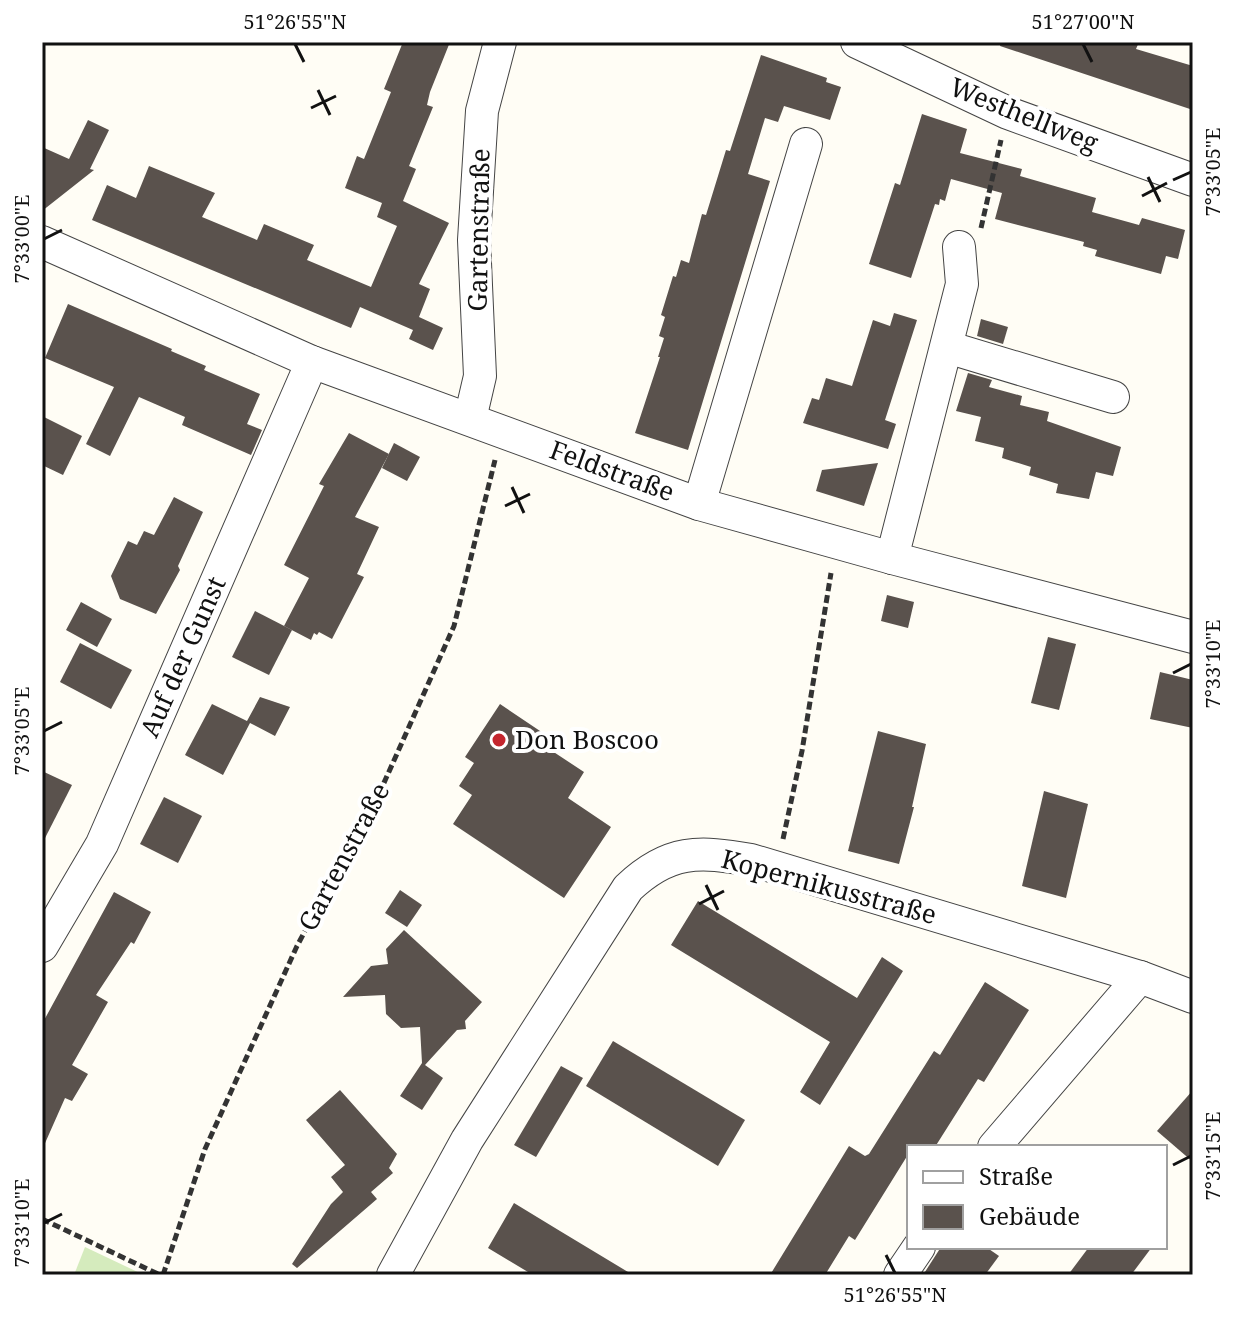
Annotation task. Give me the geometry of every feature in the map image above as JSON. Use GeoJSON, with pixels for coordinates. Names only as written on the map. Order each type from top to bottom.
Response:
{"type":"FeatureCollection","features":[{"type":"Feature","properties":{"kind":"street","name":"Gartenstraße"},"geometry":{"type":"LineString","coordinates":[[470,419],[480,376],[474,240],[482,111],[500,42]]}},
{"type":"Feature","properties":{"kind":"street","name":"Westhellweg"},"geometry":{"type":"LineString","coordinates":[[857,42],[1008,113],[1193,180]]}},
{"type":"Feature","properties":{"kind":"street"},"geometry":{"type":"LineString","coordinates":[[699,504],[806,144]]}},
{"type":"Feature","properties":{"kind":"street"},"geometry":{"type":"LineString","coordinates":[[892,558],[962,284],[959,247]]}},
{"type":"Feature","properties":{"kind":"street","name":"Feldstraße"},"geometry":{"type":"LineString","coordinates":[[45,253],[312,362],[699,504],[1193,637]]}},
{"type":"Feature","properties":{"kind":"street"},"geometry":{"type":"LineString","coordinates":[[947,347],[1113,397]]}},
{"type":"Feature","properties":{"kind":"street","name":"Auf der Gunst"},"geometry":{"type":"LineString","coordinates":[[42,946],[102,844],[312,362]]}},
{"type":"Feature","properties":{"kind":"street","name":"Kopernikusstraße"},"geometry":{"type":"LineString","coordinates":[[393,1275],[467,1140],[628,888],[647,871],[668,860],[696,854],[724,855],[777,867],[1140,977],[1193,997]]}},
{"type":"Feature","properties":{"kind":"street"},"geometry":{"type":"LineString","coordinates":[[996,1145],[1140,977]]}},
{"type":"Feature","properties":{"kind":"street"},"geometry":{"type":"LineString","coordinates":[[900,1275],[918,1249]]}},
{"type":"Feature","properties":{"kind":"path"},"geometry":{"type":"LineString","coordinates":[[959,247],[981,229],[1008,113]]}},
{"type":"Feature","properties":{"kind":"path","name":"Gartenstraße"},"geometry":{"type":"LineString","coordinates":[[161,1275],[205,1149],[297,946],[383,785],[454,626],[503,431]]}},
{"type":"Feature","properties":{"kind":"path"},"geometry":{"type":"LineString","coordinates":[[777,867],[802,751],[828,584],[840,544]]}},
{"type":"Feature","properties":{"kind":"path"},"geometry":{"type":"LineString","coordinates":[[42,1219],[161,1275]]}},
{"type":"Feature","properties":{"kind":"green space"},"geometry":{"type":"Polygon","coordinates":[[[85,1247],[144,1275],[74,1275],[85,1247]]]}},
{"type":"Feature","properties":{"kind":"building"},"geometry":{"type":"Polygon","coordinates":[[[403,42],[450,42],[430,92],[427,105],[433,107],[409,166],[416,169],[403,201],[449,223],[419,284],[430,289],[419,317],[443,328],[433,350],[409,339],[413,330],[360,307],[351,328],[92,220],[107,185],[136,198],[149,166],[215,193],[202,217],[257,240],[264,224],[314,245],[307,260],[371,287],[397,226],[377,217],[382,203],[345,188],[357,156],[364,159],[391,92],[384,89],[403,42]]]}},
{"type":"Feature","properties":{"kind":"building"},"geometry":{"type":"Polygon","coordinates":[[[1001,42],[1139,42],[1136,49],[1193,66],[1193,110],[1000,46],[1001,42]]]}},
{"type":"Feature","properties":{"kind":"building"},"geometry":{"type":"Polygon","coordinates":[[[761,55],[827,78],[826,82],[841,87],[830,120],[784,106],[778,122],[765,118],[748,174],[770,181],[688,450],[635,433],[660,357],[664,338],[659,336],[665,317],[661,315],[673,276],[676,277],[681,260],[689,263],[702,214],[706,215],[726,150],[730,151],[761,55]]]}},
{"type":"Feature","properties":{"kind":"building"},"geometry":{"type":"Polygon","coordinates":[[[922,114],[967,129],[960,153],[1022,169],[1020,176],[1096,198],[1092,212],[1139,225],[1142,218],[1185,230],[1178,259],[1166,256],[1161,274],[1095,256],[1097,250],[1083,246],[1084,242],[995,219],[1002,193],[951,179],[945,201],[940,199],[939,205],[935,204],[911,278],[869,264],[895,183],[900,185],[922,114]]]}},
{"type":"Feature","properties":{"kind":"building"},"geometry":{"type":"Polygon","coordinates":[[[88,120],[109,130],[90,169],[94,170],[42,211],[42,147],[69,159],[88,120]]]}},
{"type":"Feature","properties":{"kind":"building"},"geometry":{"type":"Polygon","coordinates":[[[68,304],[172,349],[206,366],[204,370],[260,394],[247,424],[262,430],[251,455],[182,425],[185,417],[139,397],[110,456],[86,444],[114,387],[45,358],[68,304]]]}},
{"type":"Feature","properties":{"kind":"building"},"geometry":{"type":"Polygon","coordinates":[[[894,313],[917,320],[885,420],[896,424],[888,449],[803,423],[812,398],[819,400],[826,378],[852,386],[873,320],[890,326],[894,313]]]}},
{"type":"Feature","properties":{"kind":"building"},"geometry":{"type":"Polygon","coordinates":[[[981,319],[1008,327],[1003,344],[977,336],[981,319]]]}},
{"type":"Feature","properties":{"kind":"building"},"geometry":{"type":"Polygon","coordinates":[[[968,373],[992,380],[989,387],[1022,396],[1020,405],[1049,412],[1047,421],[1121,447],[1113,476],[1096,472],[1089,499],[1056,493],[1058,484],[1029,475],[1031,467],[1002,458],[1004,448],[975,441],[981,417],[956,411],[968,373]]]}},
{"type":"Feature","properties":{"kind":"building"},"geometry":{"type":"Polygon","coordinates":[[[42,416],[82,436],[63,475],[42,465],[42,416]]]}},
{"type":"Feature","properties":{"kind":"building"},"geometry":{"type":"Polygon","coordinates":[[[349,433],[389,454],[355,517],[379,527],[357,574],[364,577],[332,639],[319,632],[317,635],[314,633],[311,640],[284,626],[309,578],[284,565],[324,486],[319,484],[349,433]]]}},
{"type":"Feature","properties":{"kind":"building"},"geometry":{"type":"Polygon","coordinates":[[[394,443],[420,457],[407,481],[382,468],[394,443]]]}},
{"type":"Feature","properties":{"kind":"building"},"geometry":{"type":"Polygon","coordinates":[[[878,463],[864,506],[816,491],[822,470],[878,463]]]}},
{"type":"Feature","properties":{"kind":"building"},"geometry":{"type":"Polygon","coordinates":[[[174,497],[203,512],[178,566],[180,570],[156,614],[120,599],[111,576],[128,541],[137,545],[144,531],[154,535],[174,497]]]}},
{"type":"Feature","properties":{"kind":"building"},"geometry":{"type":"Polygon","coordinates":[[[887,595],[914,602],[908,628],[881,621],[887,595]]]}},
{"type":"Feature","properties":{"kind":"building"},"geometry":{"type":"Polygon","coordinates":[[[81,602],[112,619],[97,647],[66,630],[81,602]]]}},
{"type":"Feature","properties":{"kind":"building"},"geometry":{"type":"Polygon","coordinates":[[[255,611],[292,630],[269,675],[232,657],[255,611]]]}},
{"type":"Feature","properties":{"kind":"building"},"geometry":{"type":"Polygon","coordinates":[[[1048,637],[1076,644],[1059,710],[1031,703],[1048,637]]]}},
{"type":"Feature","properties":{"kind":"building"},"geometry":{"type":"Polygon","coordinates":[[[80,643],[132,670],[111,709],[60,682],[80,643]]]}},
{"type":"Feature","properties":{"kind":"building"},"geometry":{"type":"Polygon","coordinates":[[[1160,672],[1193,680],[1193,728],[1150,719],[1160,672]]]}},
{"type":"Feature","properties":{"kind":"building"},"geometry":{"type":"Polygon","coordinates":[[[260,697],[290,707],[275,736],[250,723],[223,775],[185,755],[212,704],[247,721],[260,697]]]}},
{"type":"Feature","properties":{"kind":"building"},"geometry":{"type":"Polygon","coordinates":[[[500,704],[543,733],[537,741],[584,772],[568,798],[611,827],[564,898],[453,824],[472,795],[459,786],[474,763],[465,757],[500,704]]]}},
{"type":"Feature","properties":{"kind":"building"},"geometry":{"type":"Polygon","coordinates":[[[878,731],[926,744],[899,864],[848,851],[878,731]]]}},
{"type":"Feature","properties":{"kind":"building"},"geometry":{"type":"Polygon","coordinates":[[[42,771],[72,785],[42,844],[42,771]]]}},
{"type":"Feature","properties":{"kind":"building"},"geometry":{"type":"Polygon","coordinates":[[[1044,791],[1088,804],[1066,898],[1022,886],[1044,791]]]}},
{"type":"Feature","properties":{"kind":"building"},"geometry":{"type":"Polygon","coordinates":[[[164,797],[202,816],[178,863],[140,844],[164,797]]]}},
{"type":"Feature","properties":{"kind":"building"},"geometry":{"type":"Polygon","coordinates":[[[400,890],[422,905],[407,927],[385,913],[400,890]]]}},
{"type":"Feature","properties":{"kind":"building"},"geometry":{"type":"Polygon","coordinates":[[[114,892],[151,912],[134,944],[131,942],[96,995],[108,1002],[72,1065],[88,1074],[72,1101],[65,1098],[42,1150],[42,1024],[114,892]]]}},
{"type":"Feature","properties":{"kind":"building"},"geometry":{"type":"Polygon","coordinates":[[[698,901],[857,998],[882,957],[903,971],[820,1105],[800,1092],[830,1042],[671,945],[698,901]]]}},
{"type":"Feature","properties":{"kind":"building"},"geometry":{"type":"Polygon","coordinates":[[[404,930],[482,1002],[465,1021],[466,1029],[457,1030],[425,1065],[443,1078],[422,1110],[400,1096],[422,1063],[420,1027],[401,1028],[386,1014],[385,995],[343,997],[371,966],[388,964],[386,949],[404,930]]]}},
{"type":"Feature","properties":{"kind":"building"},"geometry":{"type":"Polygon","coordinates":[[[985,982],[1029,1010],[984,1082],[978,1079],[936,1145],[907,1145],[907,1156],[855,1240],[849,1236],[825,1275],[770,1275],[849,1146],[865,1156],[869,1154],[934,1051],[940,1055],[985,982]]]}},
{"type":"Feature","properties":{"kind":"building"},"geometry":{"type":"Polygon","coordinates":[[[613,1041],[745,1120],[718,1166],[586,1086],[613,1041]]]}},
{"type":"Feature","properties":{"kind":"building"},"geometry":{"type":"Polygon","coordinates":[[[561,1066],[583,1078],[536,1157],[514,1145],[561,1066]]]}},
{"type":"Feature","properties":{"kind":"building"},"geometry":{"type":"Polygon","coordinates":[[[340,1090],[397,1154],[389,1168],[393,1173],[371,1192],[377,1199],[297,1268],[292,1264],[331,1204],[343,1192],[331,1177],[345,1165],[306,1120],[340,1090]]]}},
{"type":"Feature","properties":{"kind":"building"},"geometry":{"type":"Polygon","coordinates":[[[1193,1090],[1193,1162],[1157,1131],[1193,1090]]]}},
{"type":"Feature","properties":{"kind":"building"},"geometry":{"type":"Polygon","coordinates":[[[514,1203],[633,1275],[533,1275],[488,1248],[514,1203]]]}},
{"type":"Feature","properties":{"kind":"building"},"geometry":{"type":"Polygon","coordinates":[[[940,1249],[989,1249],[999,1256],[985,1275],[923,1275],[940,1249]]]}},
{"type":"Feature","properties":{"kind":"building"},"geometry":{"type":"Polygon","coordinates":[[[1088,1249],[1150,1249],[1131,1275],[1068,1275],[1088,1249]]]}},
{"type":"Feature","properties":{"kind":"place","name":"Don Boscoo"},"geometry":{"type":"Point","coordinates":[499,740]}}]}
